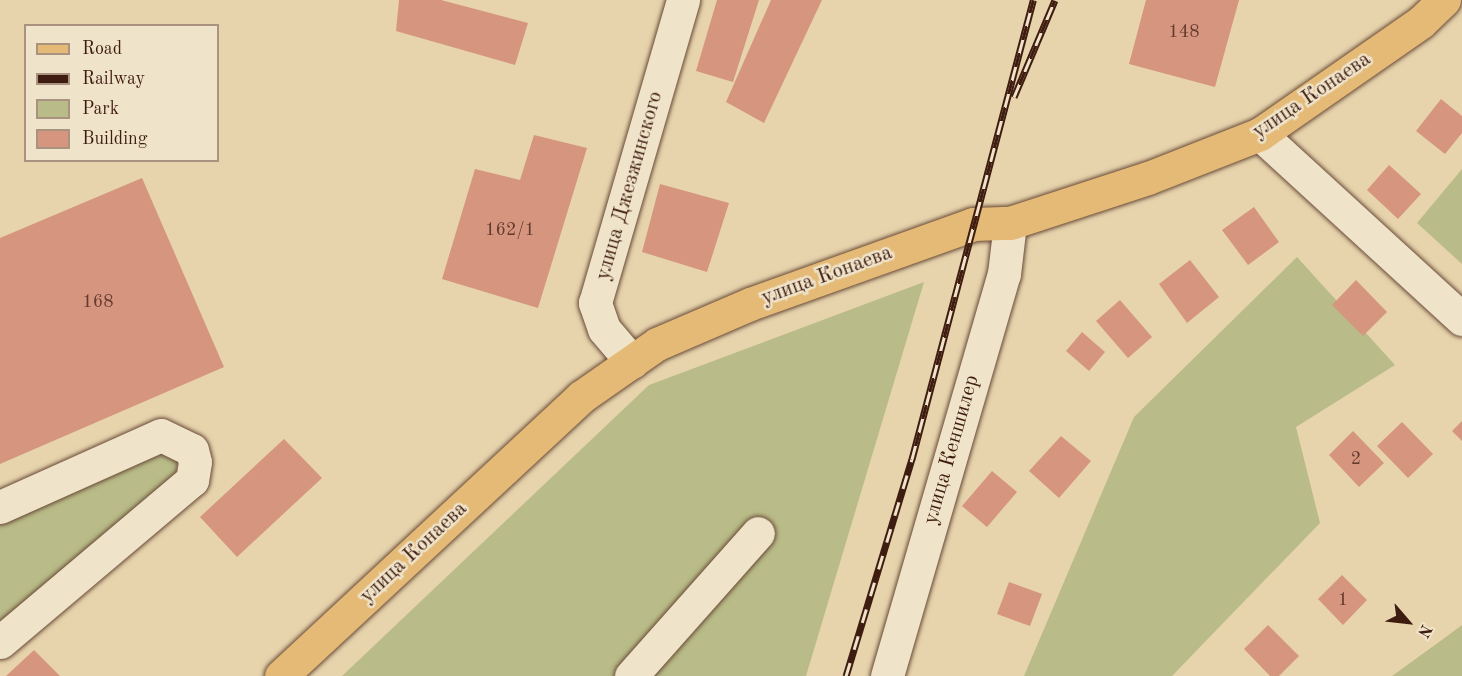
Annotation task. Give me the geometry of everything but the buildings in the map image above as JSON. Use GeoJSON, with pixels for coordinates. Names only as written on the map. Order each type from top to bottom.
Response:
{"type":"FeatureCollection","features":[{"type":"Feature","properties":{"kind":"main road","name":"улица Конаева"},"geometry":{"type":"LineString","coordinates":[[281,676],[582,397],[657,344],[750,304],[974,224],[1010,223],[1148,178],[1260,134],[1421,22],[1444,0]]}},
{"type":"Feature","properties":{"kind":"street","name":"улица Джезжинского"},"geometry":{"type":"LineString","coordinates":[[632,362],[604,329],[595,303],[683,0]]}},
{"type":"Feature","properties":{"kind":"street"},"geometry":{"type":"LineString","coordinates":[[1260,134],[1462,319]]}},
{"type":"Feature","properties":{"kind":"street","name":"улица Кеншилер"},"geometry":{"type":"LineString","coordinates":[[886,676],[1004,274],[1010,223]]}},
{"type":"Feature","properties":{"kind":"street"},"geometry":{"type":"LineString","coordinates":[[0,507],[161,435],[192,450],[195,462],[192,480],[0,642]]}},
{"type":"Feature","properties":{"kind":"street"},"geometry":{"type":"LineString","coordinates":[[631,676],[758,533]]}},
{"type":"Feature","properties":{"kind":"green space"},"geometry":{"type":"Polygon","coordinates":[[[1462,169],[1462,264],[1417,223],[1462,169]]]}},
{"type":"Feature","properties":{"kind":"green space"},"geometry":{"type":"Polygon","coordinates":[[[1297,257],[1395,365],[1296,427],[1320,523],[1172,676],[1024,676],[1134,417],[1297,257]]]}},
{"type":"Feature","properties":{"kind":"green space"},"geometry":{"type":"Polygon","coordinates":[[[924,282],[806,676],[342,676],[649,385],[924,282]]]}},
{"type":"Feature","properties":{"kind":"green space"},"geometry":{"type":"Polygon","coordinates":[[[151,450],[173,453],[177,462],[176,481],[0,626],[0,513],[151,450]]]}},
{"type":"Feature","properties":{"kind":"green space"},"geometry":{"type":"Polygon","coordinates":[[[1462,625],[1462,676],[1392,676],[1439,642],[1462,625]]]}},
{"type":"Feature","properties":{"kind":"railway"},"geometry":{"type":"LineString","coordinates":[[846,676],[912,459],[1033,0]]}},
{"type":"Feature","properties":{"kind":"railway"},"geometry":{"type":"LineString","coordinates":[[1014,97],[1055,0]]}}]}
